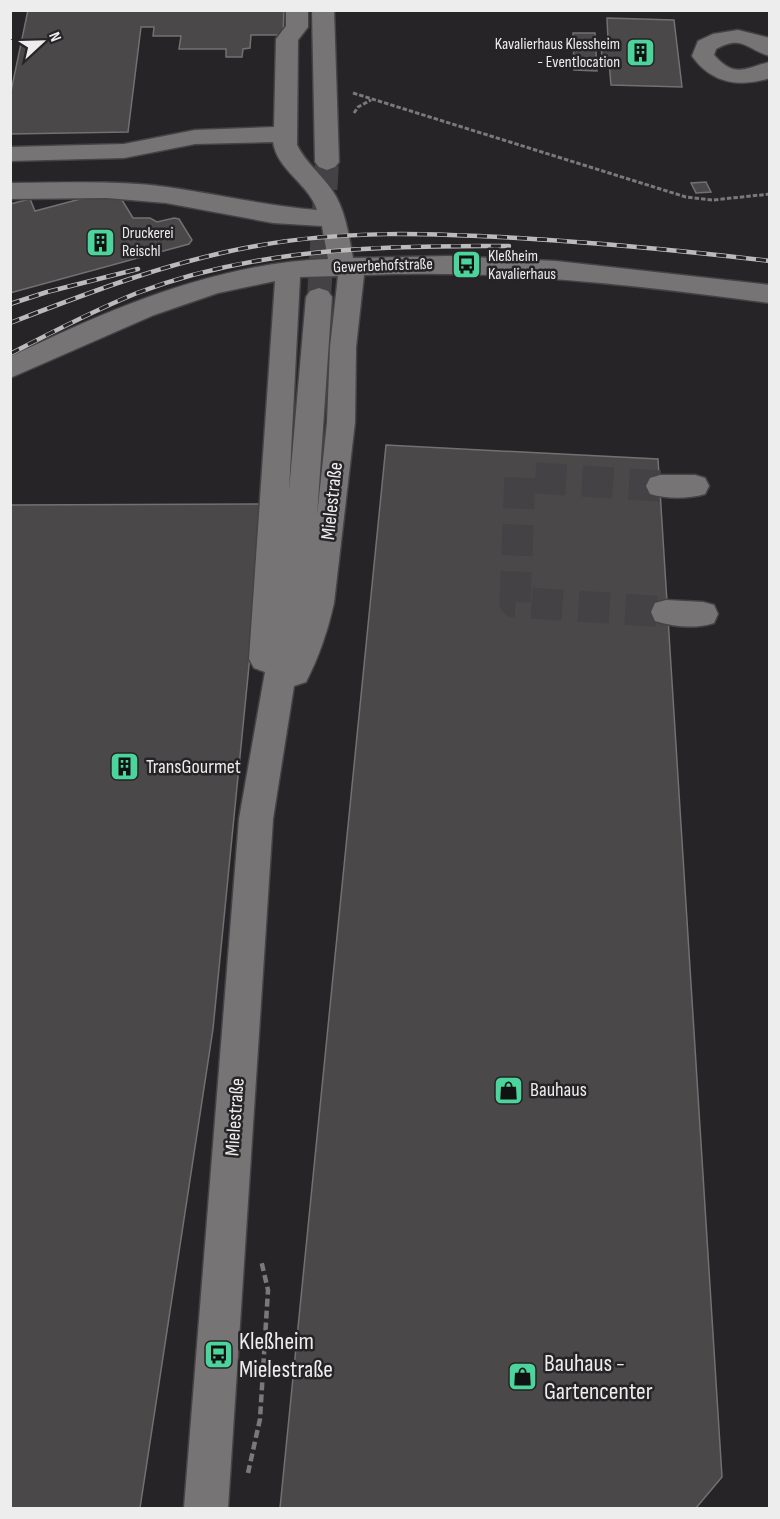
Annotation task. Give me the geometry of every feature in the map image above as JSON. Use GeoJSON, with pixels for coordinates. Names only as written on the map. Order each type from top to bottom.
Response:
{"type":"FeatureCollection","features":[{"type":"Feature","properties":{"kind":"street"},"geometry":{"type":"LineString","coordinates":[[10,154],[124,151],[195,137],[284,134],[287,39],[297,27],[297,10]]}},
{"type":"Feature","properties":{"kind":"street"},"geometry":{"type":"LineString","coordinates":[[323,10],[327,162]]}},
{"type":"Feature","properties":{"kind":"street"},"geometry":{"type":"LineString","coordinates":[[770,49],[753,39],[734,36],[717,38],[706,46],[703,56],[710,67],[724,75],[744,78],[761,75],[770,69]]}},
{"type":"Feature","properties":{"kind":"street","name":"Mielestraße"},"geometry":{"type":"LineString","coordinates":[[270,726],[302,658],[319,603],[333,499],[340,422],[347,266],[320,190],[295,164],[285,145],[284,134]]}},
{"type":"Feature","properties":{"kind":"street"},"geometry":{"type":"LineString","coordinates":[[10,191],[107,190],[154,194],[273,215],[331,219]]}},
{"type":"Feature","properties":{"kind":"street","name":"Gewerbehofstraße"},"geometry":{"type":"LineString","coordinates":[[12,364],[144,308],[201,289],[288,270],[400,263],[551,270],[645,277],[770,294]]}},
{"type":"Feature","properties":{"kind":"street","name":"Mielestraße"},"geometry":{"type":"LineString","coordinates":[[270,726],[265,661],[288,270]]}},
{"type":"Feature","properties":{"kind":"street","name":"Mielestraße"},"geometry":{"type":"LineString","coordinates":[[206,1509],[256,819],[298,566],[319,297]]}},
{"type":"Feature","properties":{"kind":"street"},"geometry":{"type":"LineString","coordinates":[[660,486],[695,486]]}},
{"type":"Feature","properties":{"kind":"street"},"geometry":{"type":"LineString","coordinates":[[666,612],[703,614]]}},
{"type":"Feature","properties":{"kind":"path"},"geometry":{"type":"LineString","coordinates":[[350,91],[686,197],[713,200],[770,194]]}},
{"type":"Feature","properties":{"kind":"path"},"geometry":{"type":"LineString","coordinates":[[248,1475],[260,1419],[268,1290],[260,1250]]}},
{"type":"Feature","properties":{"kind":"building"},"geometry":{"type":"Polygon","coordinates":[[[28,10],[284,10],[283,35],[251,35],[250,48],[243,49],[242,57],[226,57],[226,49],[179,49],[181,36],[153,36],[154,27],[141,27],[128,132],[10,134],[10,96],[28,10]]]}},
{"type":"Feature","properties":{"kind":"building","name":"Kavalierhaus Klessheim - Eventlocation"},"geometry":{"type":"Polygon","coordinates":[[[607,18],[674,20],[682,87],[611,85],[609,62],[602,62],[601,40],[608,40],[607,18]]]}},
{"type":"Feature","properties":{"kind":"building"},"geometry":{"type":"Polygon","coordinates":[[[573,33],[595,33],[597,71],[574,70],[573,33]]]}},
{"type":"Feature","properties":{"kind":"building"},"geometry":{"type":"Polygon","coordinates":[[[706,182],[711,192],[696,193],[691,183],[706,182]]]}},
{"type":"Feature","properties":{"kind":"building","name":"Druckerei Reischl"},"geometry":{"type":"Polygon","coordinates":[[[99,194],[122,200],[133,218],[150,218],[157,222],[179,219],[192,240],[189,244],[10,293],[10,204],[30,199],[35,211],[99,194]]]}},
{"type":"Feature","properties":{"kind":"building","name":"Bauhaus"},"geometry":{"type":"Polygon","coordinates":[[[386,445],[658,459],[722,1477],[696,1508],[280,1508],[386,445]]]}},
{"type":"Feature","properties":{"kind":"building","name":"TransGourmet"},"geometry":{"type":"Polygon","coordinates":[[[265,504],[213,1029],[140,1508],[10,1508],[10,505],[265,504]]]}},
{"type":"Feature","properties":{"kind":"tunnel"},"geometry":{"type":"LineString","coordinates":[[319,297],[327,162]]}},
{"type":"Feature","properties":{"kind":"tunnel"},"geometry":{"type":"LineString","coordinates":[[660,486],[520,477],[515,602],[666,612]]}},
{"type":"Feature","properties":{"kind":"railway"},"geometry":{"type":"LineString","coordinates":[[10,323],[101,289],[193,260],[256,246],[321,237],[386,234],[485,236],[612,245],[770,261]]}},
{"type":"Feature","properties":{"kind":"railway"},"geometry":{"type":"LineString","coordinates":[[10,354],[137,293],[182,278],[227,267],[320,252],[415,247],[509,246]]}},
{"type":"Feature","properties":{"kind":"railway"},"geometry":{"type":"LineString","coordinates":[[10,304],[47,292],[138,269]]}},
{"type":"Feature","properties":{"kind":"place","name":"Kavalierhaus Klessheim - Eventlocation"},"geometry":{"type":"Point","coordinates":[641,53]}},
{"type":"Feature","properties":{"kind":"place","name":"Druckerei Reischl"},"geometry":{"type":"Point","coordinates":[101,242]}},
{"type":"Feature","properties":{"kind":"place","name":"Kleßheim Kavalierhaus"},"geometry":{"type":"Point","coordinates":[467,265]}},
{"type":"Feature","properties":{"kind":"place","name":"TransGourmet"},"geometry":{"type":"Point","coordinates":[125,767]}},
{"type":"Feature","properties":{"kind":"place","name":"Bauhaus"},"geometry":{"type":"Point","coordinates":[509,1090]}},
{"type":"Feature","properties":{"kind":"place","name":"Kleßheim Mielestraße"},"geometry":{"type":"Point","coordinates":[218,1355]}},
{"type":"Feature","properties":{"kind":"place","name":"Bauhaus - Gartencenter"},"geometry":{"type":"Point","coordinates":[523,1377]}}]}
